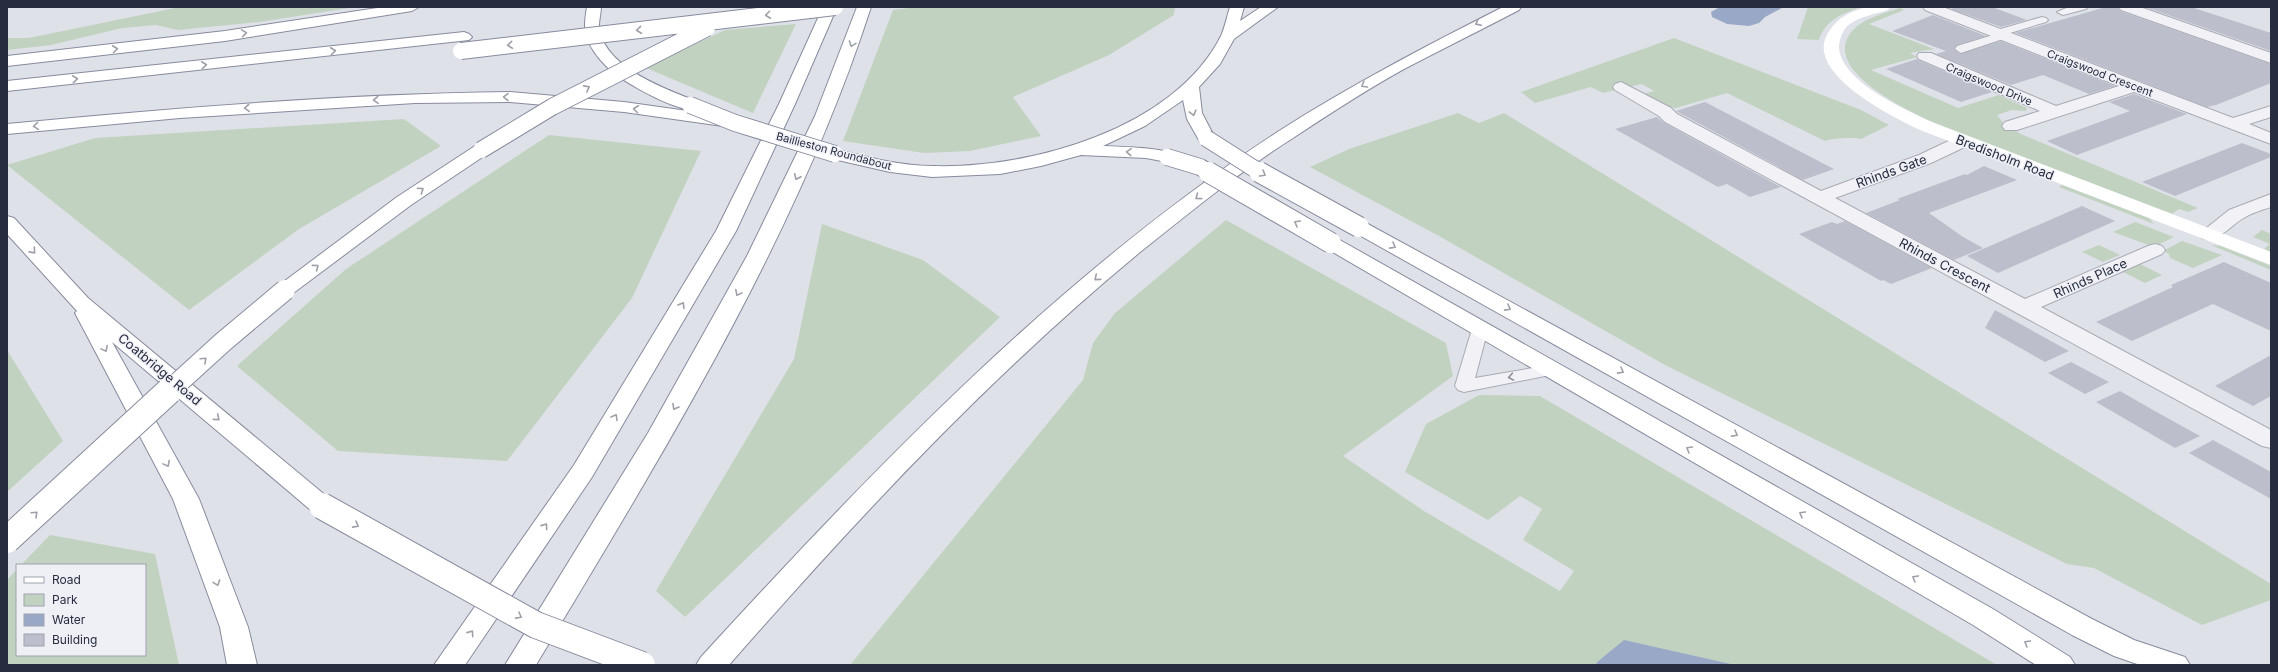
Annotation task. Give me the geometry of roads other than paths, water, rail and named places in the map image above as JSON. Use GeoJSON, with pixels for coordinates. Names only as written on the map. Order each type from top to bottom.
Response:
{"type":"FeatureCollection","features":[{"type":"Feature","properties":{"kind":"main road"},"geometry":{"type":"LineString","coordinates":[[7,61],[225,36],[412,7]]}},
{"type":"Feature","properties":{"kind":"main road","name":"Baillieston Roundabout"},"geometry":{"type":"LineString","coordinates":[[594,7],[591,16],[591,30],[596,43],[610,62],[633,78],[690,105],[735,123],[835,154],[881,165],[943,172],[992,169],[1053,158],[1076,151],[1122,131],[1165,105],[1191,84],[1215,60],[1235,20],[1237,7]]}},
{"type":"Feature","properties":{"kind":"main road"},"geometry":{"type":"LineString","coordinates":[[7,101],[60,96],[462,44],[732,7]]}},
{"type":"Feature","properties":{"kind":"main road"},"geometry":{"type":"LineString","coordinates":[[7,540],[223,342],[285,290],[404,201],[481,150],[552,107],[612,75],[753,7]]}},
{"type":"Feature","properties":{"kind":"main road"},"geometry":{"type":"LineString","coordinates":[[449,665],[583,470],[726,231],[787,104],[830,7]]}},
{"type":"Feature","properties":{"kind":"main road"},"geometry":{"type":"LineString","coordinates":[[7,86],[462,44],[835,7]]}},
{"type":"Feature","properties":{"kind":"main road"},"geometry":{"type":"LineString","coordinates":[[520,665],[653,445],[713,339],[767,238],[796,179],[831,97],[864,7]]}},
{"type":"Feature","properties":{"kind":"main road"},"geometry":{"type":"LineString","coordinates":[[1228,36],[1271,7]]}},
{"type":"Feature","properties":{"kind":"main road"},"geometry":{"type":"LineString","coordinates":[[712,665],[817,546],[952,408],[1012,351],[1134,246],[1275,140],[1342,97],[1434,46],[1514,7]]}},
{"type":"Feature","properties":{"kind":"main road","name":"Bredisholm Road"},"geometry":{"type":"LineString","coordinates":[[1883,7],[1852,17],[1841,24],[1833,34],[1831,46],[1834,61],[1844,75],[1877,101],[1899,114],[1963,141],[2271,259]]}},
{"type":"Feature","properties":{"kind":"main road"},"geometry":{"type":"LineString","coordinates":[[1191,84],[1191,108],[1194,119],[1206,138],[1240,161],[2082,627],[2124,648],[2175,665]]}},
{"type":"Feature","properties":{"kind":"main road"},"geometry":{"type":"LineString","coordinates":[[7,129],[276,106],[415,98],[510,97],[674,114],[735,123]]}},
{"type":"Feature","properties":{"kind":"main road"},"geometry":{"type":"LineString","coordinates":[[1076,151],[1140,152],[1167,156],[1200,167],[1550,370],[1983,616],[2060,665]]}},
{"type":"Feature","properties":{"kind":"main road","name":"Coatbridge Road"},"geometry":{"type":"LineString","coordinates":[[7,222],[80,303],[322,506],[536,625],[642,665]]}},
{"type":"Feature","properties":{"kind":"main road"},"geometry":{"type":"LineString","coordinates":[[80,303],[186,499],[234,627],[242,665]]}},
{"type":"Feature","properties":{"kind":"street","name":"Craigswood Crescent"},"geometry":{"type":"LineString","coordinates":[[1930,7],[2271,139]]}},
{"type":"Feature","properties":{"kind":"street"},"geometry":{"type":"LineString","coordinates":[[2126,7],[2271,58]]}},
{"type":"Feature","properties":{"kind":"street","name":"Craigswood Drive"},"geometry":{"type":"LineString","coordinates":[[1925,56],[2054,112]]}},
{"type":"Feature","properties":{"kind":"street","name":"Craigswood Drive"},"geometry":{"type":"LineString","coordinates":[[2011,126],[2134,86]]}},
{"type":"Feature","properties":{"kind":"street","name":"Rhinds Crescent"},"geometry":{"type":"LineString","coordinates":[[1621,87],[1664,112],[1671,118],[1818,198],[2271,440]]}},
{"type":"Feature","properties":{"kind":"street"},"geometry":{"type":"LineString","coordinates":[[2234,124],[2271,111]]}},
{"type":"Feature","properties":{"kind":"street","name":"Rhinds Gate"},"geometry":{"type":"LineString","coordinates":[[1818,198],[1925,159],[1963,141]]}},
{"type":"Feature","properties":{"kind":"street"},"geometry":{"type":"LineString","coordinates":[[2209,234],[2236,214],[2271,200]]}},
{"type":"Feature","properties":{"kind":"street","name":"Rhinds Place"},"geometry":{"type":"LineString","coordinates":[[2024,307],[2155,250]]}},
{"type":"Feature","properties":{"kind":"lane"},"geometry":{"type":"LineString","coordinates":[[2063,12],[2082,7]]}},
{"type":"Feature","properties":{"kind":"lane"},"geometry":{"type":"LineString","coordinates":[[1961,49],[2042,20]]}},
{"type":"Feature","properties":{"kind":"lane"},"geometry":{"type":"LineString","coordinates":[[1480,329],[1464,386],[1550,370]]}},
{"type":"Feature","properties":{"kind":"water"},"geometry":{"type":"Polygon","coordinates":[[[1720,7],[1782,8],[1765,17],[1759,23],[1749,26],[1727,24],[1712,17],[1711,12],[1720,7]]]}},
{"type":"Feature","properties":{"kind":"water"},"geometry":{"type":"Polygon","coordinates":[[[1624,640],[1735,665],[1599,665],[1596,663],[1624,640]]]}}]}
